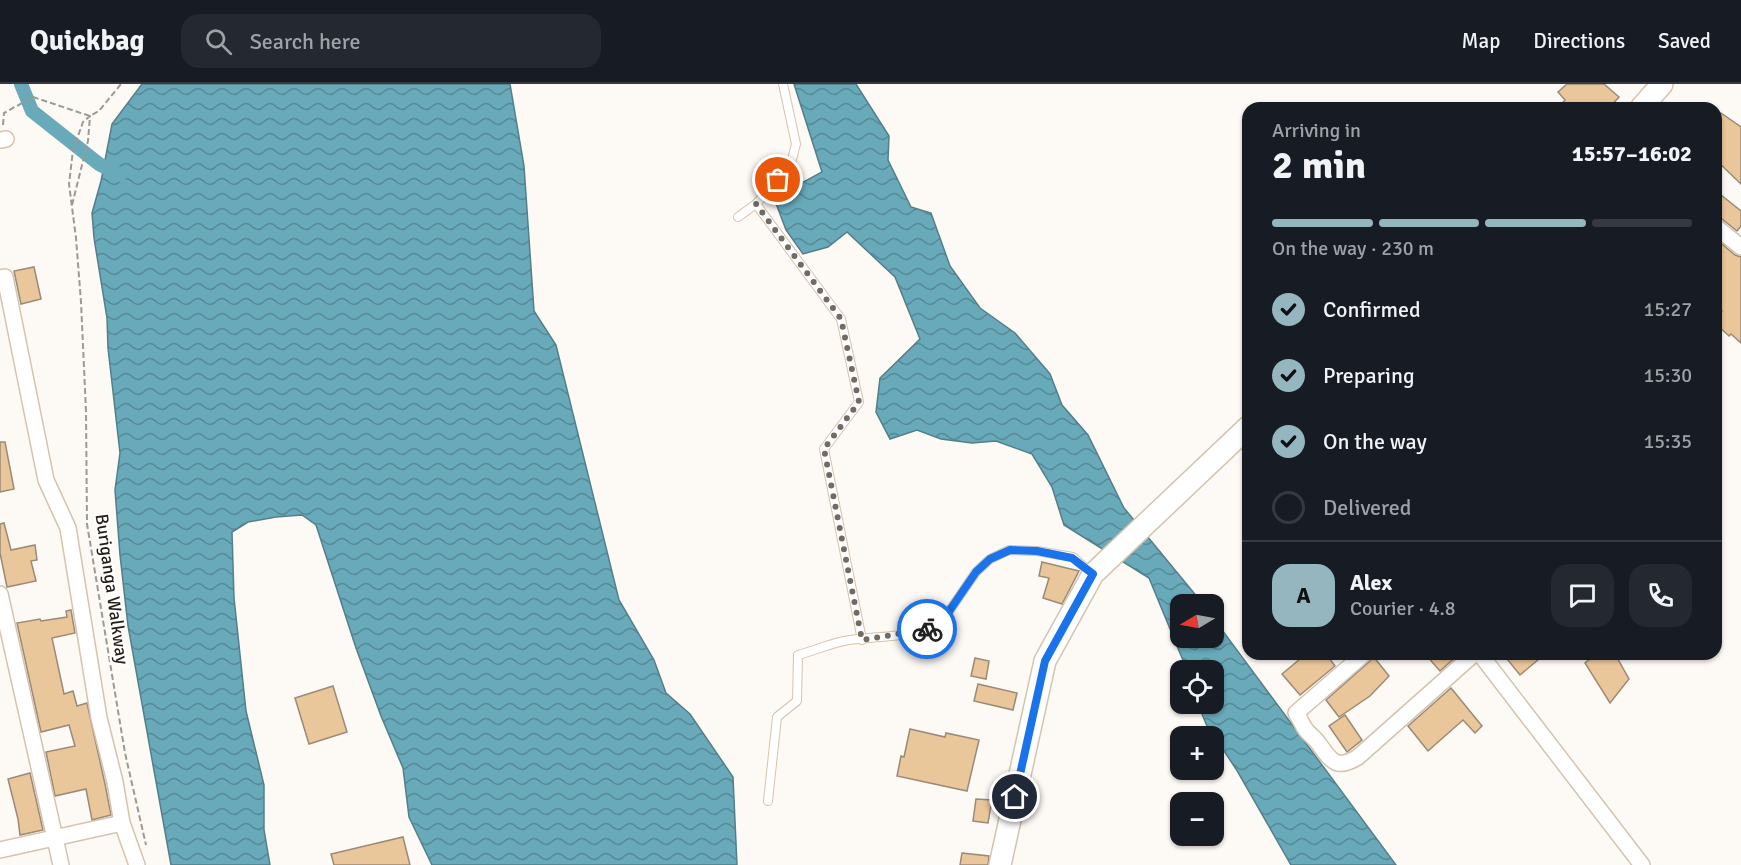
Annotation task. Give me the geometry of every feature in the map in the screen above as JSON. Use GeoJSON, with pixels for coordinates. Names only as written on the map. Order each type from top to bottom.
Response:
{"type":"FeatureCollection","features":[{"type":"Feature","properties":{"kind":"street"},"geometry":{"type":"LineString","coordinates":[[1646,102],[1662,84]]}},
{"type":"Feature","properties":{"kind":"street"},"geometry":{"type":"LineString","coordinates":[[1722,232],[1741,247]]}},
{"type":"Feature","properties":{"kind":"street"},"geometry":{"type":"LineString","coordinates":[[0,278],[5,277],[46,480],[68,528],[99,718],[122,823],[142,859]]}},
{"type":"Feature","properties":{"kind":"street"},"geometry":{"type":"LineString","coordinates":[[1000,865],[1045,661],[1093,574],[1242,433]]}},
{"type":"Feature","properties":{"kind":"street"},"geometry":{"type":"LineString","coordinates":[[0,594],[61,865]]}},
{"type":"Feature","properties":{"kind":"street"},"geometry":{"type":"LineString","coordinates":[[1357,660],[1296,713],[1306,731],[1314,737],[1331,761],[1340,764],[1358,757],[1467,660]]}},
{"type":"Feature","properties":{"kind":"street"},"geometry":{"type":"LineString","coordinates":[[1485,660],[1642,865]]}},
{"type":"Feature","properties":{"kind":"street"},"geometry":{"type":"LineString","coordinates":[[0,850],[122,823]]}},
{"type":"Feature","properties":{"kind":"lane"},"geometry":{"type":"LineString","coordinates":[[738,217],[756,204],[790,167],[796,144],[783,84]]}},
{"type":"Feature","properties":{"kind":"lane"},"geometry":{"type":"LineString","coordinates":[[756,204],[841,319],[850,354],[859,402],[824,449],[862,640]]}},
{"type":"Feature","properties":{"kind":"lane"},"geometry":{"type":"LineString","coordinates":[[768,801],[777,717],[797,701],[798,655],[844,641],[937,627],[976,572],[990,559],[1010,550],[1037,551],[1072,558],[1093,574]]}},
{"type":"Feature","properties":{"kind":"path"},"geometry":{"type":"LineString","coordinates":[[3,140],[4,113],[16,105],[33,97],[90,116],[99,111],[121,84]]}},
{"type":"Feature","properties":{"kind":"path"},"geometry":{"type":"LineString","coordinates":[[72,205],[88,141],[90,116]]}},
{"type":"Feature","properties":{"kind":"path","name":"Buriganga Walkway"},"geometry":{"type":"LineString","coordinates":[[90,116],[83,122],[73,150],[69,184],[81,302],[86,411],[87,524],[142,859]]}},
{"type":"Feature","properties":{"kind":"water"},"geometry":{"type":"Polygon","coordinates":[[[142,84],[510,84],[524,166],[534,311],[556,345],[619,600],[654,660],[666,693],[690,714],[733,777],[737,865],[432,865],[409,817],[403,768],[356,648],[316,525],[302,515],[248,522],[232,532],[234,598],[246,711],[264,785],[264,830],[270,865],[171,865],[128,626],[115,490],[120,453],[108,348],[107,318],[92,213],[112,124],[142,84]]]}},
{"type":"Feature","properties":{"kind":"water"},"geometry":{"type":"Polygon","coordinates":[[[794,84],[856,84],[889,136],[888,160],[911,207],[931,213],[950,266],[980,308],[1015,333],[1050,374],[1062,405],[1088,435],[1124,508],[1195,594],[1170,594],[1170,629],[1149,578],[1064,525],[1052,487],[1032,454],[996,441],[972,443],[941,439],[917,430],[890,439],[876,412],[880,378],[920,339],[895,277],[847,232],[828,247],[803,254],[786,230],[774,198],[822,172],[794,84]]]}},
{"type":"Feature","properties":{"kind":"water"},"geometry":{"type":"Polygon","coordinates":[[[1224,633],[1242,660],[1244,660],[1396,865],[1291,865],[1224,751],[1224,726],[1207,726],[1202,714],[1224,714],[1224,660],[1183,660],[1178,648],[1224,648],[1224,633]]]}},
{"type":"Feature","properties":{"kind":"building"},"geometry":{"type":"Polygon","coordinates":[[[1567,84],[1604,84],[1619,97],[1614,102],[1563,102],[1565,100],[1558,92],[1567,84]]]}},
{"type":"Feature","properties":{"kind":"building"},"geometry":{"type":"Polygon","coordinates":[[[1722,114],[1741,127],[1741,184],[1722,166],[1722,114]]]}},
{"type":"Feature","properties":{"kind":"building"},"geometry":{"type":"Polygon","coordinates":[[[1722,196],[1741,211],[1741,226],[1737,231],[1722,219],[1722,196]]]}},
{"type":"Feature","properties":{"kind":"building"},"geometry":{"type":"Polygon","coordinates":[[[1722,244],[1741,257],[1741,343],[1731,334],[1729,336],[1722,330],[1722,244]]]}},
{"type":"Feature","properties":{"kind":"building"},"geometry":{"type":"Polygon","coordinates":[[[34,267],[41,299],[21,304],[14,271],[34,267]]]}},
{"type":"Feature","properties":{"kind":"building"},"geometry":{"type":"Polygon","coordinates":[[[0,442],[5,442],[14,489],[0,492],[0,442]]]}},
{"type":"Feature","properties":{"kind":"building"},"geometry":{"type":"Polygon","coordinates":[[[4,523],[11,550],[35,545],[37,560],[31,561],[36,581],[7,587],[0,553],[0,524],[4,523]]]}},
{"type":"Feature","properties":{"kind":"building"},"geometry":{"type":"Polygon","coordinates":[[[1042,562],[1079,571],[1062,604],[1043,598],[1049,578],[1039,576],[1042,562]]]}},
{"type":"Feature","properties":{"kind":"building"},"geometry":{"type":"Polygon","coordinates":[[[71,610],[75,633],[52,638],[64,694],[73,691],[77,706],[87,703],[105,784],[111,815],[92,820],[86,789],[55,796],[46,752],[75,746],[69,725],[41,732],[17,623],[67,617],[66,611],[71,610]]]}},
{"type":"Feature","properties":{"kind":"building"},"geometry":{"type":"Polygon","coordinates":[[[975,658],[989,661],[986,679],[971,676],[975,658]]]}},
{"type":"Feature","properties":{"kind":"building"},"geometry":{"type":"Polygon","coordinates":[[[1299,660],[1330,660],[1335,666],[1300,695],[1282,674],[1299,660]]]}},
{"type":"Feature","properties":{"kind":"building"},"geometry":{"type":"Polygon","coordinates":[[[1376,660],[1389,676],[1370,696],[1339,717],[1326,700],[1370,661],[1376,660]]]}},
{"type":"Feature","properties":{"kind":"building"},"geometry":{"type":"Polygon","coordinates":[[[1430,660],[1452,660],[1440,671],[1430,660]]]}},
{"type":"Feature","properties":{"kind":"building"},"geometry":{"type":"Polygon","coordinates":[[[1508,660],[1538,660],[1520,675],[1508,660]]]}},
{"type":"Feature","properties":{"kind":"building"},"geometry":{"type":"Polygon","coordinates":[[[1589,660],[1618,660],[1629,679],[1610,703],[1585,663],[1589,660]]]}},
{"type":"Feature","properties":{"kind":"building"},"geometry":{"type":"Polygon","coordinates":[[[978,684],[1017,693],[1013,710],[974,701],[978,684]]]}},
{"type":"Feature","properties":{"kind":"building"},"geometry":{"type":"Polygon","coordinates":[[[333,686],[347,732],[309,744],[295,698],[333,686]]]}},
{"type":"Feature","properties":{"kind":"building"},"geometry":{"type":"Polygon","coordinates":[[[1451,688],[1482,726],[1475,733],[1463,720],[1428,751],[1408,726],[1451,688]]]}},
{"type":"Feature","properties":{"kind":"building"},"geometry":{"type":"Polygon","coordinates":[[[1345,715],[1362,740],[1347,752],[1329,726],[1345,715]]]}},
{"type":"Feature","properties":{"kind":"building"},"geometry":{"type":"Polygon","coordinates":[[[910,729],[945,737],[946,733],[979,740],[967,791],[897,776],[910,729]]]}},
{"type":"Feature","properties":{"kind":"building"},"geometry":{"type":"Polygon","coordinates":[[[30,773],[43,830],[20,835],[8,779],[30,773]]]}},
{"type":"Feature","properties":{"kind":"building"},"geometry":{"type":"Polygon","coordinates":[[[976,799],[992,800],[988,823],[973,821],[976,799]]]}},
{"type":"Feature","properties":{"kind":"building"},"geometry":{"type":"Polygon","coordinates":[[[403,837],[410,865],[334,865],[331,854],[403,837]]]}},
{"type":"Feature","properties":{"kind":"building"},"geometry":{"type":"Polygon","coordinates":[[[962,853],[989,856],[988,865],[960,865],[962,853]]]}},
{"type":"Feature","properties":{"kind":"waterway"},"geometry":{"type":"LineString","coordinates":[[21,84],[32,111],[99,164],[120,175]]}},
{"type":"Feature","properties":{"kind":"way so far"},"geometry":{"type":"LineString","coordinates":[[778,180],[756,204],[841,319],[859,402],[824,449],[862,640],[927,629]]}},
{"type":"Feature","properties":{"kind":"route"},"geometry":{"type":"LineString","coordinates":[[927,629],[937,627],[941,623],[976,572],[990,559],[1010,550],[1037,551],[1072,558],[1093,574],[1045,661],[1015,797]]}}]}
